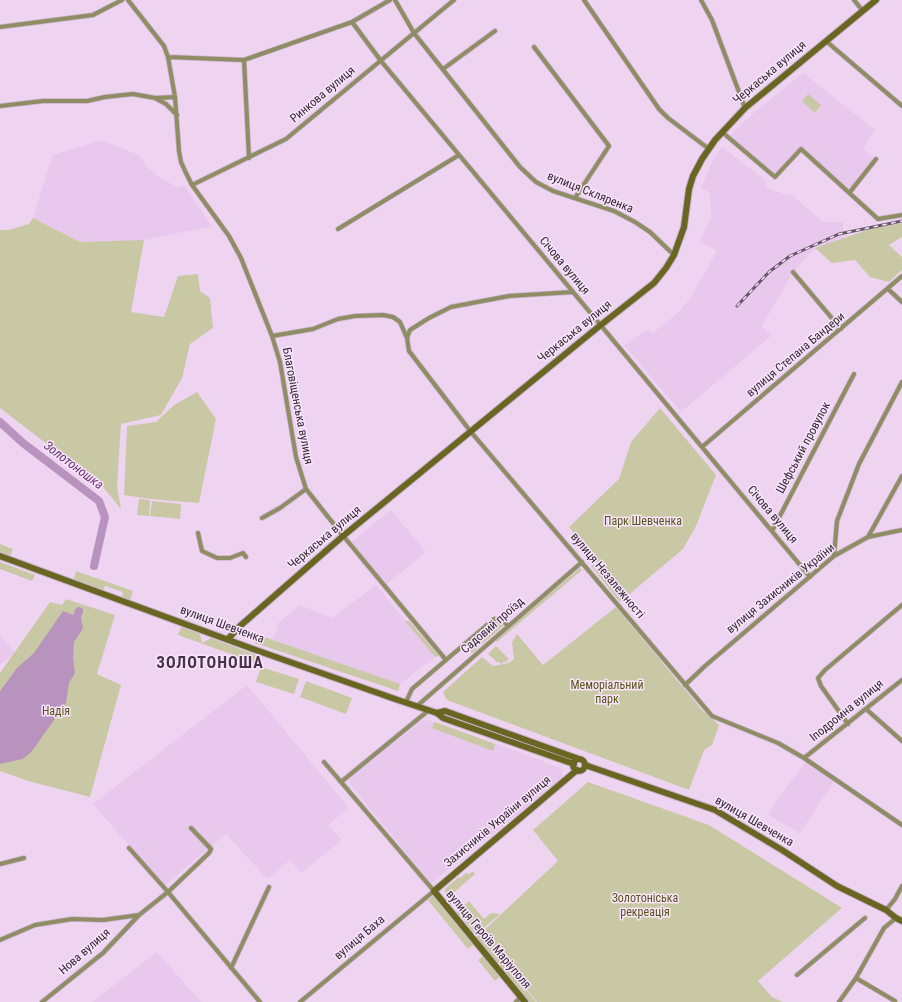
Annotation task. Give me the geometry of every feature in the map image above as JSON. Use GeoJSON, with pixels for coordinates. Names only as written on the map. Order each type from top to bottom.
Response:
{"type":"FeatureCollection","features":[{"type":"Feature","properties":{"kind":"main road","name":"Черкаська вулиця"},"geometry":{"type":"LineString","coordinates":[[228,640],[240,626],[343,536],[654,283],[674,255],[684,227],[689,189],[693,176],[708,149],[745,108],[876,0]]}},
{"type":"Feature","properties":{"kind":"main road","name":"вулиця Шевченка"},"geometry":{"type":"LineString","coordinates":[[0,556],[228,640],[429,710],[437,713],[443,718],[574,764]]}},
{"type":"Feature","properties":{"kind":"main road","name":"вулиця Шевченка"},"geometry":{"type":"LineString","coordinates":[[437,713],[445,711],[579,759]]}},
{"type":"Feature","properties":{"kind":"main road"},"geometry":{"type":"LineString","coordinates":[[579,759],[584,762],[585,765],[583,770],[577,770],[574,768],[576,760],[579,759]]}},
{"type":"Feature","properties":{"kind":"main road","name":"вулиця Шевченка"},"geometry":{"type":"LineString","coordinates":[[585,765],[715,810],[782,850],[837,886],[886,910],[899,919]]}},
{"type":"Feature","properties":{"kind":"main road","name":"Захисників України вулиця"},"geometry":{"type":"LineString","coordinates":[[434,891],[577,770]]}},
{"type":"Feature","properties":{"kind":"main road","name":"вулиця Героїв Маріуполя"},"geometry":{"type":"LineString","coordinates":[[434,891],[523,1000]]}},
{"type":"Feature","properties":{"kind":"street"},"geometry":{"type":"LineString","coordinates":[[0,27],[93,15],[122,0]]}},
{"type":"Feature","properties":{"kind":"street","name":"Благовіщенська вулиця"},"geometry":{"type":"LineString","coordinates":[[128,0],[164,46],[168,57],[175,97],[181,162],[192,185],[229,236],[241,258],[272,336],[280,362],[295,451],[306,489],[446,660]]}},
{"type":"Feature","properties":{"kind":"street"},"geometry":{"type":"LineString","coordinates":[[168,57],[244,60],[352,22],[390,0]]}},
{"type":"Feature","properties":{"kind":"street","name":"вулиця Скляренка"},"geometry":{"type":"LineString","coordinates":[[395,0],[414,32],[520,167],[536,182],[553,191],[614,211],[636,222],[650,232],[674,255]]}},
{"type":"Feature","properties":{"kind":"street","name":"Ринкова вулиця"},"geometry":{"type":"LineString","coordinates":[[192,185],[286,139],[454,0]]}},
{"type":"Feature","properties":{"kind":"street"},"geometry":{"type":"LineString","coordinates":[[584,0],[659,109],[668,118],[708,149]]}},
{"type":"Feature","properties":{"kind":"street"},"geometry":{"type":"LineString","coordinates":[[701,0],[712,20],[745,108]]}},
{"type":"Feature","properties":{"kind":"street"},"geometry":{"type":"LineString","coordinates":[[854,0],[862,10]]}},
{"type":"Feature","properties":{"kind":"street","name":"Січова вулиця"},"geometry":{"type":"LineString","coordinates":[[352,22],[381,61],[810,576]]}},
{"type":"Feature","properties":{"kind":"street"},"geometry":{"type":"LineString","coordinates":[[443,69],[494,31]]}},
{"type":"Feature","properties":{"kind":"street"},"geometry":{"type":"LineString","coordinates":[[826,40],[902,106]]}},
{"type":"Feature","properties":{"kind":"street"},"geometry":{"type":"LineString","coordinates":[[534,47],[609,146],[575,198]]}},
{"type":"Feature","properties":{"kind":"street"},"geometry":{"type":"LineString","coordinates":[[244,60],[249,158]]}},
{"type":"Feature","properties":{"kind":"street"},"geometry":{"type":"LineString","coordinates":[[0,106],[43,101],[87,101],[105,97],[133,94],[155,98],[175,97]]}},
{"type":"Feature","properties":{"kind":"street"},"geometry":{"type":"LineString","coordinates":[[155,98],[166,104],[177,116]]}},
{"type":"Feature","properties":{"kind":"street"},"geometry":{"type":"LineString","coordinates":[[722,132],[775,178],[801,149],[878,219],[902,215]]}},
{"type":"Feature","properties":{"kind":"street"},"geometry":{"type":"LineString","coordinates":[[338,229],[459,155]]}},
{"type":"Feature","properties":{"kind":"street"},"geometry":{"type":"LineString","coordinates":[[850,192],[876,159]]}},
{"type":"Feature","properties":{"kind":"street"},"geometry":{"type":"LineString","coordinates":[[793,272],[841,329]]}},
{"type":"Feature","properties":{"kind":"street","name":"вулиця Степана Бандери"},"geometry":{"type":"LineString","coordinates":[[702,447],[902,276]]}},
{"type":"Feature","properties":{"kind":"street"},"geometry":{"type":"LineString","coordinates":[[888,289],[902,302]]}},
{"type":"Feature","properties":{"kind":"street"},"geometry":{"type":"LineString","coordinates":[[407,338],[410,330],[451,307],[508,296],[573,292]]}},
{"type":"Feature","properties":{"kind":"street","name":"вулиця Незалежності"},"geometry":{"type":"LineString","coordinates":[[272,336],[313,329],[338,319],[355,316],[383,315],[393,317],[400,322],[407,338],[409,350],[471,432],[712,716],[778,742],[902,825]]}},
{"type":"Feature","properties":{"kind":"street","name":"Шефський провулок"},"geometry":{"type":"LineString","coordinates":[[772,531],[854,374]]}},
{"type":"Feature","properties":{"kind":"street"},"geometry":{"type":"LineString","coordinates":[[834,556],[837,521],[859,464],[902,382]]}},
{"type":"Feature","properties":{"kind":"street"},"geometry":{"type":"LineString","coordinates":[[868,537],[902,476]]}},
{"type":"Feature","properties":{"kind":"street"},"geometry":{"type":"LineString","coordinates":[[262,518],[280,508],[306,489]]}},
{"type":"Feature","properties":{"kind":"street","name":"вулиця Захисників України"},"geometry":{"type":"LineString","coordinates":[[685,685],[705,666],[834,556],[868,537],[902,530]]}},
{"type":"Feature","properties":{"kind":"street"},"geometry":{"type":"LineString","coordinates":[[198,533],[202,551],[217,558],[230,558],[243,553],[246,556]]}},
{"type":"Feature","properties":{"kind":"street","name":"Садовий проїзд"},"geometry":{"type":"LineString","coordinates":[[416,706],[582,562]]}},
{"type":"Feature","properties":{"kind":"street"},"geometry":{"type":"LineString","coordinates":[[848,724],[821,686],[818,678],[825,670],[902,605]]}},
{"type":"Feature","properties":{"kind":"street"},"geometry":{"type":"LineString","coordinates":[[406,702],[412,689],[494,619],[502,619],[508,626]]}},
{"type":"Feature","properties":{"kind":"street","name":"Іподромна вулиця"},"geometry":{"type":"LineString","coordinates":[[804,758],[902,680]]}},
{"type":"Feature","properties":{"kind":"street"},"geometry":{"type":"LineString","coordinates":[[866,709],[902,741]]}},
{"type":"Feature","properties":{"kind":"street"},"geometry":{"type":"LineString","coordinates":[[342,782],[429,710]]}},
{"type":"Feature","properties":{"kind":"street"},"geometry":{"type":"LineString","coordinates":[[324,762],[434,891]]}},
{"type":"Feature","properties":{"kind":"street","name":"Нова вулиця"},"geometry":{"type":"LineString","coordinates":[[42,1002],[102,953],[139,915],[168,892],[209,853],[211,849],[191,828]]}},
{"type":"Feature","properties":{"kind":"street"},"geometry":{"type":"LineString","coordinates":[[130,848],[260,1002]]}},
{"type":"Feature","properties":{"kind":"street"},"geometry":{"type":"LineString","coordinates":[[0,864],[24,858]]}},
{"type":"Feature","properties":{"kind":"street"},"geometry":{"type":"LineString","coordinates":[[886,910],[895,900],[902,886]]}},
{"type":"Feature","properties":{"kind":"street"},"geometry":{"type":"LineString","coordinates":[[231,968],[269,887]]}},
{"type":"Feature","properties":{"kind":"street","name":"вулиця Баха"},"geometry":{"type":"LineString","coordinates":[[300,1002],[434,891]]}},
{"type":"Feature","properties":{"kind":"street"},"geometry":{"type":"LineString","coordinates":[[0,940],[35,925],[72,919],[103,920],[139,915]]}},
{"type":"Feature","properties":{"kind":"street"},"geometry":{"type":"LineString","coordinates":[[797,975],[865,918]]}},
{"type":"Feature","properties":{"kind":"street"},"geometry":{"type":"LineString","coordinates":[[839,1002],[856,978],[884,928],[899,919]]}},
{"type":"Feature","properties":{"kind":"street"},"geometry":{"type":"LineString","coordinates":[[856,978],[894,1001]]}},
{"type":"Feature","properties":{"kind":"street"},"geometry":{"type":"LineString","coordinates":[[516,1002],[523,1000]]}},
{"type":"Feature","properties":{"kind":"shaded area"},"geometry":{"type":"Polygon","coordinates":[[[803,73],[875,130],[863,149],[876,159],[850,192],[801,150],[775,177],[728,137],[757,110],[803,73]]]}},
{"type":"Feature","properties":{"kind":"shaded area"},"geometry":{"type":"Polygon","coordinates":[[[101,140],[139,155],[147,167],[158,176],[178,188],[184,185],[212,226],[144,240],[80,242],[33,218],[53,155],[101,140]]]}},
{"type":"Feature","properties":{"kind":"shaded area"},"geometry":{"type":"Polygon","coordinates":[[[722,147],[765,180],[766,187],[786,195],[792,195],[823,222],[843,222],[844,238],[812,251],[793,272],[762,326],[771,336],[681,412],[624,345],[648,329],[653,333],[679,312],[691,297],[717,251],[700,242],[711,218],[710,193],[701,188],[713,159],[722,147]]]}},
{"type":"Feature","properties":{"kind":"shaded area"},"geometry":{"type":"Polygon","coordinates":[[[391,510],[426,552],[387,584],[351,542],[391,510]]]}},
{"type":"Feature","properties":{"kind":"shaded area"},"geometry":{"type":"Polygon","coordinates":[[[376,585],[435,657],[400,684],[273,640],[278,623],[300,605],[332,618],[376,585]]]}},
{"type":"Feature","properties":{"kind":"shaded area"},"geometry":{"type":"Polygon","coordinates":[[[63,611],[81,618],[83,628],[74,642],[73,659],[75,673],[69,683],[66,703],[32,751],[23,759],[0,764],[0,691],[17,668],[34,653],[63,611]]]}},
{"type":"Feature","properties":{"kind":"shaded area"},"geometry":{"type":"Polygon","coordinates":[[[0,635],[15,653],[0,665],[0,635]]]}},
{"type":"Feature","properties":{"kind":"shaded area"},"geometry":{"type":"Polygon","coordinates":[[[247,685],[349,808],[328,825],[342,840],[301,873],[290,860],[267,879],[226,834],[164,886],[93,804],[247,685]]]}},
{"type":"Feature","properties":{"kind":"shaded area"},"geometry":{"type":"Polygon","coordinates":[[[423,720],[431,721],[524,754],[561,768],[562,771],[562,778],[558,782],[431,883],[349,783],[351,778],[423,720]]]}},
{"type":"Feature","properties":{"kind":"shaded area"},"geometry":{"type":"Polygon","coordinates":[[[806,762],[834,781],[800,833],[769,815],[776,801],[806,762]]]}},
{"type":"Feature","properties":{"kind":"shaded area"},"geometry":{"type":"Polygon","coordinates":[[[157,952],[201,1002],[92,1002],[157,952]]]}},
{"type":"Feature","properties":{"kind":"green space"},"geometry":{"type":"Polygon","coordinates":[[[808,94],[821,105],[815,113],[802,101],[808,94]]]}},
{"type":"Feature","properties":{"kind":"green space"},"geometry":{"type":"Polygon","coordinates":[[[33,218],[80,242],[144,240],[131,312],[164,317],[178,276],[198,274],[200,291],[210,298],[213,328],[190,344],[182,378],[161,415],[121,424],[117,486],[121,509],[103,487],[0,408],[0,230],[9,230],[29,224],[33,218]]]}},
{"type":"Feature","properties":{"kind":"green space"},"geometry":{"type":"Polygon","coordinates":[[[902,223],[902,237],[889,245],[902,257],[902,270],[889,282],[870,277],[855,260],[832,263],[815,248],[870,229],[902,223]]]}},
{"type":"Feature","properties":{"kind":"green space"},"geometry":{"type":"Polygon","coordinates":[[[197,392],[216,419],[199,503],[150,499],[124,495],[127,426],[156,422],[174,405],[197,392]]]}},
{"type":"Feature","properties":{"kind":"green space","name":"Парк Шевченка"},"geometry":{"type":"Polygon","coordinates":[[[660,408],[716,475],[696,526],[683,549],[625,598],[569,527],[619,479],[631,442],[660,408]]]}},
{"type":"Feature","properties":{"kind":"green space"},"geometry":{"type":"Polygon","coordinates":[[[139,499],[150,500],[149,516],[137,515],[139,499]]]}},
{"type":"Feature","properties":{"kind":"green space"},"geometry":{"type":"Polygon","coordinates":[[[152,501],[181,504],[180,519],[150,516],[152,501]]]}},
{"type":"Feature","properties":{"kind":"green space"},"geometry":{"type":"Polygon","coordinates":[[[0,544],[13,549],[10,556],[0,553],[0,544]]]}},
{"type":"Feature","properties":{"kind":"green space"},"geometry":{"type":"Polygon","coordinates":[[[0,562],[35,575],[32,581],[0,569],[0,562]]]}},
{"type":"Feature","properties":{"kind":"green space"},"geometry":{"type":"Polygon","coordinates":[[[594,564],[622,599],[620,602],[591,566],[594,564]]]}},
{"type":"Feature","properties":{"kind":"green space"},"geometry":{"type":"Polygon","coordinates":[[[580,568],[582,570],[497,642],[495,640],[580,568]]]}},
{"type":"Feature","properties":{"kind":"green space"},"geometry":{"type":"Polygon","coordinates":[[[76,571],[133,591],[130,600],[122,596],[123,592],[105,586],[103,590],[74,579],[76,571]]]}},
{"type":"Feature","properties":{"kind":"green space","name":"Надія"},"geometry":{"type":"Polygon","coordinates":[[[66,599],[115,615],[97,674],[121,685],[90,797],[28,781],[0,771],[0,673],[50,602],[62,605],[66,599]]]}},
{"type":"Feature","properties":{"kind":"green space","name":"Меморіальний парк"},"geometry":{"type":"Polygon","coordinates":[[[616,607],[702,710],[719,725],[712,745],[704,750],[689,790],[447,700],[444,695],[443,692],[482,657],[493,666],[509,663],[514,659],[512,642],[517,634],[543,665],[616,607]]]}},
{"type":"Feature","properties":{"kind":"green space"},"geometry":{"type":"Polygon","coordinates":[[[499,620],[504,625],[472,653],[466,646],[494,622],[499,620]]]}},
{"type":"Feature","properties":{"kind":"green space"},"geometry":{"type":"Polygon","coordinates":[[[405,621],[409,621],[439,656],[435,657],[405,621]]]}},
{"type":"Feature","properties":{"kind":"green space"},"geometry":{"type":"Polygon","coordinates":[[[181,627],[200,634],[202,643],[211,638],[258,656],[256,663],[178,635],[181,627]]]}},
{"type":"Feature","properties":{"kind":"green space"},"geometry":{"type":"Polygon","coordinates":[[[258,635],[400,684],[398,691],[255,643],[258,635]]]}},
{"type":"Feature","properties":{"kind":"green space"},"geometry":{"type":"Polygon","coordinates":[[[496,646],[509,659],[505,663],[504,661],[502,664],[499,662],[498,663],[488,654],[496,646]]]}},
{"type":"Feature","properties":{"kind":"green space"},"geometry":{"type":"Polygon","coordinates":[[[261,667],[299,679],[294,694],[256,682],[261,667]]]}},
{"type":"Feature","properties":{"kind":"green space"},"geometry":{"type":"Polygon","coordinates":[[[306,681],[352,698],[346,714],[300,697],[306,681]]]}},
{"type":"Feature","properties":{"kind":"green space"},"geometry":{"type":"Polygon","coordinates":[[[435,722],[495,744],[493,751],[432,728],[435,722]]]}},
{"type":"Feature","properties":{"kind":"green space","name":"Золотоніська рекреація"},"geometry":{"type":"Polygon","coordinates":[[[588,782],[709,825],[842,908],[758,981],[772,997],[783,1002],[537,1002],[481,933],[558,861],[533,830],[588,782]]]}},
{"type":"Feature","properties":{"kind":"green space"},"geometry":{"type":"Polygon","coordinates":[[[473,871],[475,874],[450,896],[455,902],[450,905],[447,900],[445,889],[459,877],[460,878],[466,873],[469,874],[473,871]]]}},
{"type":"Feature","properties":{"kind":"green space"},"geometry":{"type":"Polygon","coordinates":[[[433,896],[473,945],[468,949],[428,900],[433,896]]]}},
{"type":"Feature","properties":{"kind":"green space"},"geometry":{"type":"Polygon","coordinates":[[[469,901],[484,919],[491,913],[500,914],[479,932],[536,1002],[529,1002],[476,938],[479,933],[475,935],[463,918],[456,912],[469,901]]]}},
{"type":"Feature","properties":{"kind":"green space"},"geometry":{"type":"Polygon","coordinates":[[[483,956],[500,976],[495,981],[478,960],[483,956]]]}},
{"type":"Feature","properties":{"kind":"waterway","name":"Золотоношка"},"geometry":{"type":"LineString","coordinates":[[0,422],[23,443],[99,501],[105,517],[94,566]]}},
{"type":"Feature","properties":{"kind":"waterway","name":"Золотоношка"},"geometry":{"type":"LineString","coordinates":[[74,625],[79,611]]}},
{"type":"Feature","properties":{"kind":"railway"},"geometry":{"type":"LineString","coordinates":[[737,306],[769,272],[790,256],[839,234],[902,221]]}},
{"type":"Feature","properties":{"kind":"district","name":"ЗОЛОТОНОША"},"geometry":{"type":"Point","coordinates":[210,664]}}]}
